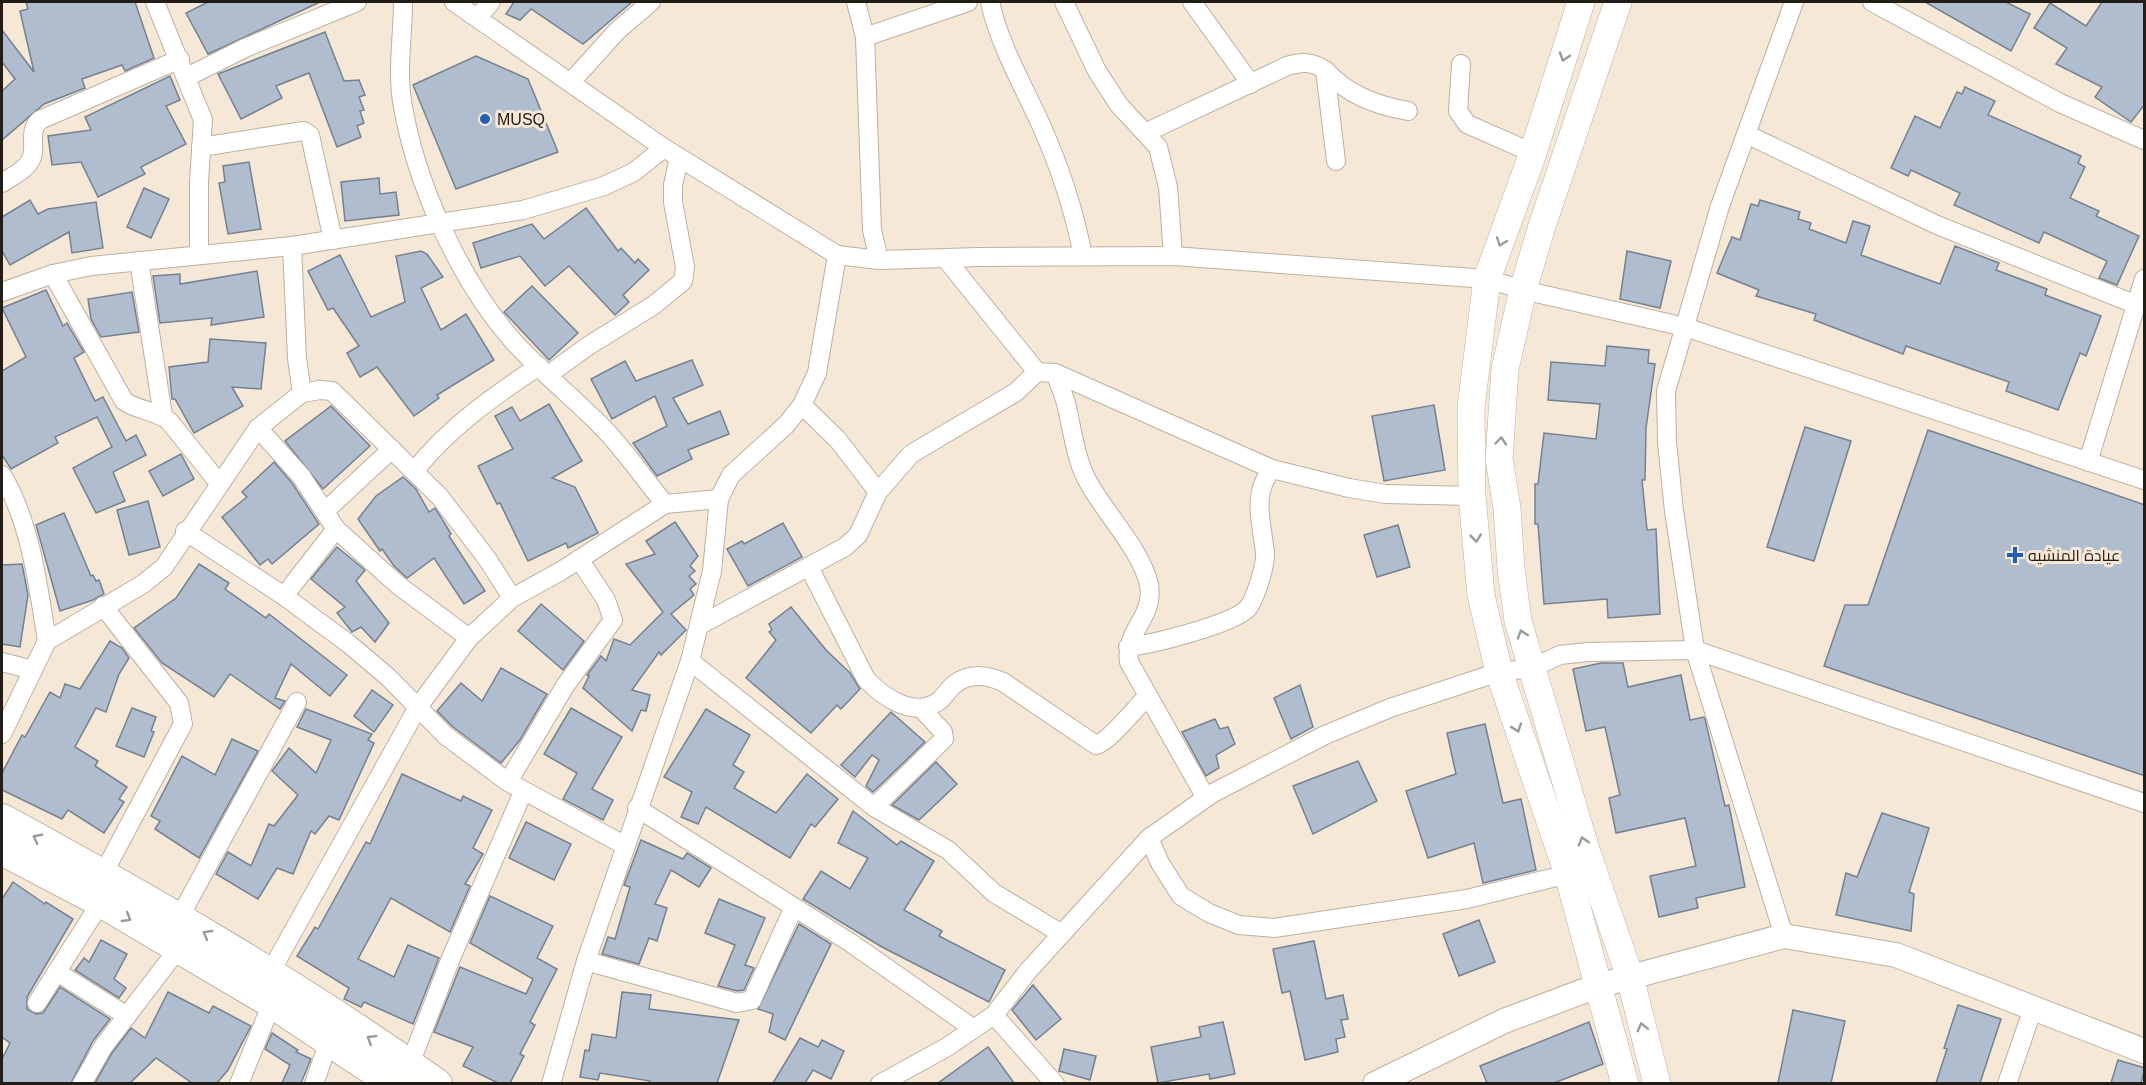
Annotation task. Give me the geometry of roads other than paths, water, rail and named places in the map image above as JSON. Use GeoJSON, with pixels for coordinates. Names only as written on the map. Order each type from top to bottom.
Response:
{"type":"FeatureCollection","features":[{"type":"Feature","properties":{"kind":"main road"},"geometry":{"type":"LineString","coordinates":[[1618,2],[1542,226],[1523,290],[1505,369],[1499,459],[1507,508],[1511,569],[1518,621],[1587,853],[1630,977],[1657,1083]]}},
{"type":"Feature","properties":{"kind":"main road"},"geometry":{"type":"LineString","coordinates":[[1575,4],[1533,153],[1487,279],[1471,407],[1472,496],[1481,595],[1499,672],[1568,874],[1597,986],[1626,1083]]}},
{"type":"Feature","properties":{"kind":"main road"},"geometry":{"type":"LineString","coordinates":[[2,819],[102,888],[178,949],[272,1003],[329,1041],[402,1074],[437,1083]]}},
{"type":"Feature","properties":{"kind":"main road"},"geometry":{"type":"LineString","coordinates":[[2,850],[179,918],[271,971],[402,1074]]}},
{"type":"Feature","properties":{"kind":"street"},"geometry":{"type":"LineString","coordinates":[[187,77],[245,48],[357,2]]}},
{"type":"Feature","properties":{"kind":"street"},"geometry":{"type":"LineString","coordinates":[[403,2],[399,70],[402,101],[411,147],[441,224],[485,304],[513,341],[607,432],[665,504]]}},
{"type":"Feature","properties":{"kind":"street"},"geometry":{"type":"LineString","coordinates":[[454,2],[671,153],[837,255],[879,260],[1173,256],[1487,279],[1523,290],[1685,327],[2145,480]]}},
{"type":"Feature","properties":{"kind":"street"},"geometry":{"type":"LineString","coordinates":[[478,17],[491,2]]}},
{"type":"Feature","properties":{"kind":"street"},"geometry":{"type":"LineString","coordinates":[[571,82],[617,31],[651,2]]}},
{"type":"Feature","properties":{"kind":"street"},"geometry":{"type":"LineString","coordinates":[[856,2],[865,37],[872,230],[879,260]]}},
{"type":"Feature","properties":{"kind":"street"},"geometry":{"type":"LineString","coordinates":[[865,37],[968,2]]}},
{"type":"Feature","properties":{"kind":"street"},"geometry":{"type":"LineString","coordinates":[[990,2],[999,32],[1058,164],[1075,218],[1083,256]]}},
{"type":"Feature","properties":{"kind":"street"},"geometry":{"type":"LineString","coordinates":[[1064,2],[1097,71],[1119,105],[1158,147],[1168,187],[1173,256]]}},
{"type":"Feature","properties":{"kind":"street"},"geometry":{"type":"LineString","coordinates":[[1192,2],[1251,84]]}},
{"type":"Feature","properties":{"kind":"street"},"geometry":{"type":"LineString","coordinates":[[1784,936],[1695,650],[1666,442],[1666,391],[1720,206],[1794,2]]}},
{"type":"Feature","properties":{"kind":"street"},"geometry":{"type":"LineString","coordinates":[[1872,2],[2060,103],[2145,140]]}},
{"type":"Feature","properties":{"kind":"street"},"geometry":{"type":"LineString","coordinates":[[161,4],[203,120],[199,255]]}},
{"type":"Feature","properties":{"kind":"street"},"geometry":{"type":"LineString","coordinates":[[2,183],[28,163],[32,156],[32,134],[35,125],[40,120],[180,58]]}},
{"type":"Feature","properties":{"kind":"street"},"geometry":{"type":"LineString","coordinates":[[1145,133],[1226,93],[1251,84],[1287,66],[1303,62],[1314,63],[1325,70],[1338,85],[1361,98],[1408,111]]}},
{"type":"Feature","properties":{"kind":"street"},"geometry":{"type":"LineString","coordinates":[[1461,64],[1458,111],[1467,124],[1533,153]]}},
{"type":"Feature","properties":{"kind":"street"},"geometry":{"type":"LineString","coordinates":[[1325,70],[1336,161]]}},
{"type":"Feature","properties":{"kind":"street"},"geometry":{"type":"LineString","coordinates":[[201,147],[304,131],[310,135],[333,240]]}},
{"type":"Feature","properties":{"kind":"street"},"geometry":{"type":"LineString","coordinates":[[1746,134],[1937,225],[2137,305]]}},
{"type":"Feature","properties":{"kind":"street"},"geometry":{"type":"LineString","coordinates":[[2,292],[53,274],[139,261],[292,246],[523,210],[604,186],[671,153]]}},
{"type":"Feature","properties":{"kind":"street"},"geometry":{"type":"LineString","coordinates":[[415,470],[438,441],[457,424],[654,305],[683,281],[686,267],[673,202],[671,153]]}},
{"type":"Feature","properties":{"kind":"street"},"geometry":{"type":"LineString","coordinates":[[292,246],[297,358],[302,393]]}},
{"type":"Feature","properties":{"kind":"street"},"geometry":{"type":"LineString","coordinates":[[551,1083],[585,961],[690,661],[712,571],[719,499],[731,475],[786,425],[802,405],[817,373],[837,255]]}},
{"type":"Feature","properties":{"kind":"street"},"geometry":{"type":"LineString","coordinates":[[946,258],[1037,372]]}},
{"type":"Feature","properties":{"kind":"street"},"geometry":{"type":"LineString","coordinates":[[139,261],[148,313],[150,345],[163,416]]}},
{"type":"Feature","properties":{"kind":"street"},"geometry":{"type":"LineString","coordinates":[[53,274],[124,401],[163,416],[183,437],[219,483]]}},
{"type":"Feature","properties":{"kind":"street"},"geometry":{"type":"LineString","coordinates":[[2088,462],[2145,279]]}},
{"type":"Feature","properties":{"kind":"street"},"geometry":{"type":"LineString","coordinates":[[699,625],[845,547],[858,535],[878,492],[911,454],[1009,397],[1037,372],[1056,373],[1272,469],[1349,488],[1385,494],[1472,496]]}},
{"type":"Feature","properties":{"kind":"street"},"geometry":{"type":"LineString","coordinates":[[1056,373],[1068,411],[1072,439],[1087,481],[1127,540],[1149,584],[1148,608],[1130,639],[1129,662],[1206,798]]}},
{"type":"Feature","properties":{"kind":"street"},"geometry":{"type":"LineString","coordinates":[[2,734],[47,641],[143,584],[164,567],[178,547],[185,531],[258,428],[302,393],[332,391],[415,470],[440,497],[488,560],[512,598]]}},
{"type":"Feature","properties":{"kind":"street"},"geometry":{"type":"LineString","coordinates":[[802,405],[838,440],[878,492]]}},
{"type":"Feature","properties":{"kind":"street"},"geometry":{"type":"LineString","coordinates":[[258,428],[279,448],[326,511],[336,529],[398,585],[469,638]]}},
{"type":"Feature","properties":{"kind":"street"},"geometry":{"type":"LineString","coordinates":[[326,511],[392,449]]}},
{"type":"Feature","properties":{"kind":"street"},"geometry":{"type":"LineString","coordinates":[[1128,647],[1179,637],[1233,617],[1250,605],[1264,571],[1265,554],[1259,516],[1262,481],[1272,469]]}},
{"type":"Feature","properties":{"kind":"street"},"geometry":{"type":"LineString","coordinates":[[2,475],[31,552],[47,641]]}},
{"type":"Feature","properties":{"kind":"street"},"geometry":{"type":"LineString","coordinates":[[271,971],[418,707],[469,638],[512,598],[579,559],[665,504],[719,499]]}},
{"type":"Feature","properties":{"kind":"street"},"geometry":{"type":"LineString","coordinates":[[284,596],[336,529]]}},
{"type":"Feature","properties":{"kind":"street"},"geometry":{"type":"LineString","coordinates":[[185,531],[284,596],[349,644],[446,736],[515,787],[624,845]]}},
{"type":"Feature","properties":{"kind":"street"},"geometry":{"type":"LineString","coordinates":[[402,1074],[451,958],[515,787],[565,686],[613,620],[606,600],[579,559]]}},
{"type":"Feature","properties":{"kind":"street"},"geometry":{"type":"LineString","coordinates":[[809,567],[866,679],[879,693],[897,703],[921,708],[939,701],[955,683],[972,676],[988,675],[1003,682],[1096,745],[1108,738],[1148,696]]}},
{"type":"Feature","properties":{"kind":"street"},"geometry":{"type":"LineString","coordinates":[[37,1003],[57,972],[102,888],[183,724],[179,703],[103,606]]}},
{"type":"Feature","properties":{"kind":"street"},"geometry":{"type":"LineString","coordinates":[[880,1083],[915,1076],[994,1015],[1028,970],[1149,838],[1206,798],[1325,735],[1390,708],[1499,672],[1532,668],[1560,655],[1588,652],[1695,650],[2145,803]]}},
{"type":"Feature","properties":{"kind":"street"},"geometry":{"type":"LineString","coordinates":[[690,661],[789,737],[874,807],[948,850],[994,893],[1062,934]]}},
{"type":"Feature","properties":{"kind":"street"},"geometry":{"type":"LineString","coordinates":[[2,662],[33,670]]}},
{"type":"Feature","properties":{"kind":"street"},"geometry":{"type":"LineString","coordinates":[[179,918],[297,702]]}},
{"type":"Feature","properties":{"kind":"street"},"geometry":{"type":"LineString","coordinates":[[874,807],[944,739],[943,732],[921,708]]}},
{"type":"Feature","properties":{"kind":"street"},"geometry":{"type":"LineString","coordinates":[[638,808],[793,909],[850,943],[974,1029]]}},
{"type":"Feature","properties":{"kind":"street"},"geometry":{"type":"LineString","coordinates":[[1149,838],[1160,863],[1181,896],[1209,913],[1239,925],[1274,928],[1467,898],[1568,874]]}},
{"type":"Feature","properties":{"kind":"street"},"geometry":{"type":"LineString","coordinates":[[585,961],[737,1003],[747,1003],[752,1000],[793,909]]}},
{"type":"Feature","properties":{"kind":"street"},"geometry":{"type":"LineString","coordinates":[[1375,1083],[1504,1021],[1597,986],[1784,936],[1896,956],[2145,1051]]}},
{"type":"Feature","properties":{"kind":"street"},"geometry":{"type":"LineString","coordinates":[[82,1083],[103,1047],[178,949]]}},
{"type":"Feature","properties":{"kind":"street"},"geometry":{"type":"LineString","coordinates":[[57,972],[127,1016]]}},
{"type":"Feature","properties":{"kind":"street"},"geometry":{"type":"LineString","coordinates":[[239,1083],[272,1003]]}},
{"type":"Feature","properties":{"kind":"street"},"geometry":{"type":"LineString","coordinates":[[2007,1083],[2033,1008]]}},
{"type":"Feature","properties":{"kind":"street"},"geometry":{"type":"LineString","coordinates":[[994,1015],[1054,1083]]}},
{"type":"Feature","properties":{"kind":"street"},"geometry":{"type":"LineString","coordinates":[[314,1083],[329,1041]]}},
{"type":"Feature","properties":{"kind":"place","name":"MUSQ"},"geometry":{"type":"Point","coordinates":[485,119]}},
{"type":"Feature","properties":{"kind":"place","name":"عيادة المنشيه"},"geometry":{"type":"Point","coordinates":[2015,555]}}]}
